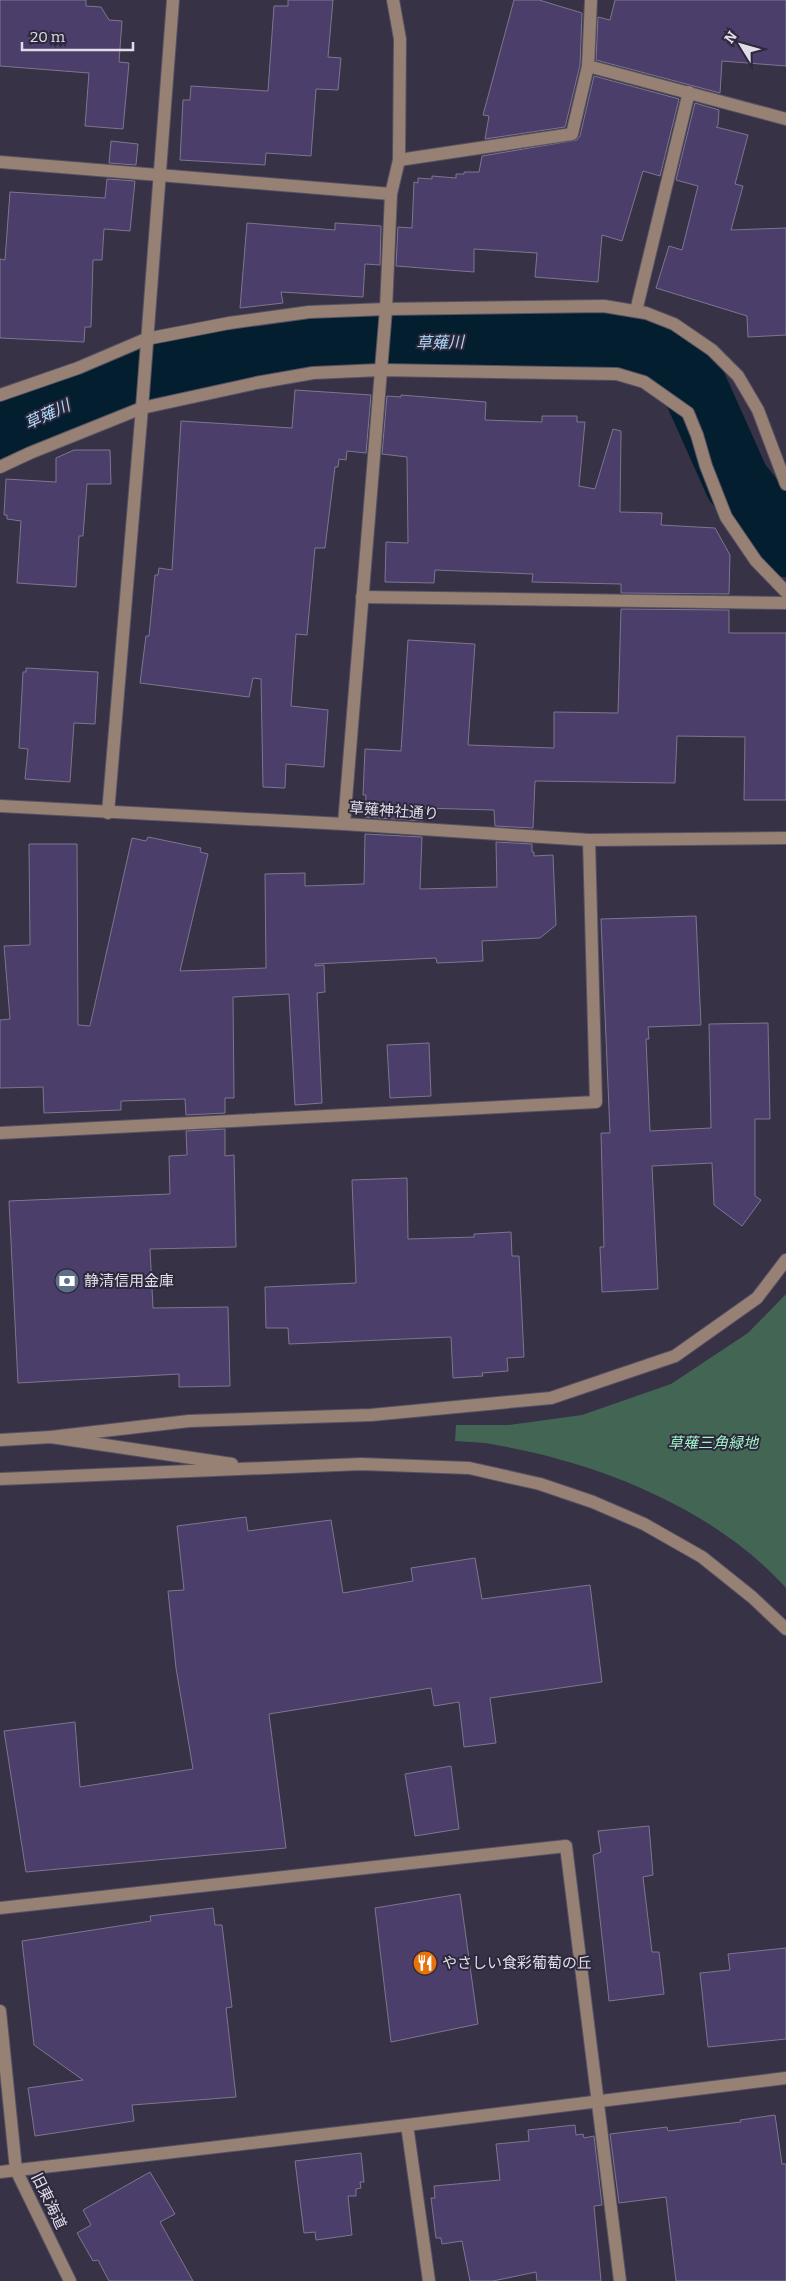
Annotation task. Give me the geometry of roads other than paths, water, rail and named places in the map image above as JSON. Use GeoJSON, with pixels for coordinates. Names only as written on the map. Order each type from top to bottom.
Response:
{"type":"FeatureCollection","features":[{"type":"Feature","properties":{"kind":"street"},"geometry":{"type":"LineString","coordinates":[[108,813],[142,408],[173,0]]}},
{"type":"Feature","properties":{"kind":"street"},"geometry":{"type":"LineString","coordinates":[[344,824],[386,309],[391,194],[399,160],[400,39],[393,0]]}},
{"type":"Feature","properties":{"kind":"street"},"geometry":{"type":"LineString","coordinates":[[399,160],[572,134],[588,66],[591,0]]}},
{"type":"Feature","properties":{"kind":"street"},"geometry":{"type":"LineString","coordinates":[[588,66],[786,119]]}},
{"type":"Feature","properties":{"kind":"street"},"geometry":{"type":"LineString","coordinates":[[636,311],[689,92]]}},
{"type":"Feature","properties":{"kind":"street"},"geometry":{"type":"LineString","coordinates":[[0,162],[391,194]]}},
{"type":"Feature","properties":{"kind":"street"},"geometry":{"type":"LineString","coordinates":[[0,394],[78,368],[146,339],[229,323],[300,313],[386,309],[604,306],[646,312],[674,324],[712,350],[738,376],[758,410],[786,484]]}},
{"type":"Feature","properties":{"kind":"street"},"geometry":{"type":"LineString","coordinates":[[0,467],[142,408],[256,383],[313,373],[380,370],[617,374],[644,382],[688,413],[726,517],[756,561],[786,592]]}},
{"type":"Feature","properties":{"kind":"street"},"geometry":{"type":"LineString","coordinates":[[362,597],[786,603]]}},
{"type":"Feature","properties":{"kind":"street","name":"草薙神社通り"},"geometry":{"type":"LineString","coordinates":[[0,806],[344,824],[589,840],[786,838]]}},
{"type":"Feature","properties":{"kind":"street"},"geometry":{"type":"LineString","coordinates":[[0,1133],[596,1102],[589,840]]}},
{"type":"Feature","properties":{"kind":"street"},"geometry":{"type":"LineString","coordinates":[[0,1440],[52,1437],[189,1421],[371,1415],[551,1398],[675,1356],[757,1298],[786,1260]]}},
{"type":"Feature","properties":{"kind":"street"},"geometry":{"type":"LineString","coordinates":[[52,1437],[262,1468]]}},
{"type":"Feature","properties":{"kind":"street"},"geometry":{"type":"LineString","coordinates":[[0,1480],[361,1464],[469,1468],[540,1484],[593,1502],[644,1524],[702,1557],[752,1597],[786,1629]]}},
{"type":"Feature","properties":{"kind":"street"},"geometry":{"type":"LineString","coordinates":[[0,1908],[566,1846],[620,2281]]}},
{"type":"Feature","properties":{"kind":"street","name":"旧東海道"},"geometry":{"type":"LineString","coordinates":[[0,2011],[16,2170],[70,2281]]}},
{"type":"Feature","properties":{"kind":"street"},"geometry":{"type":"LineString","coordinates":[[0,2172],[407,2125],[786,2078]]}},
{"type":"Feature","properties":{"kind":"street"},"geometry":{"type":"LineString","coordinates":[[407,2125],[429,2281]]}},
{"type":"Feature","properties":{"kind":"waterway","name":"草薙川"},"geometry":{"type":"LineString","coordinates":[[0,436],[109,385],[286,343],[632,340],[686,368],[737,482],[786,544]]}},
{"type":"Feature","properties":{"kind":"place","name":"静清信用金庫"},"geometry":{"type":"Point","coordinates":[67,1281]}},
{"type":"Feature","properties":{"kind":"place","name":"やさしい食彩葡萄の丘"},"geometry":{"type":"Point","coordinates":[425,1963]}},
{"type":"Feature","properties":{"kind":"park label","name":"草薙三角緑地"},"geometry":{"type":"Point","coordinates":[713,1443]}}]}
